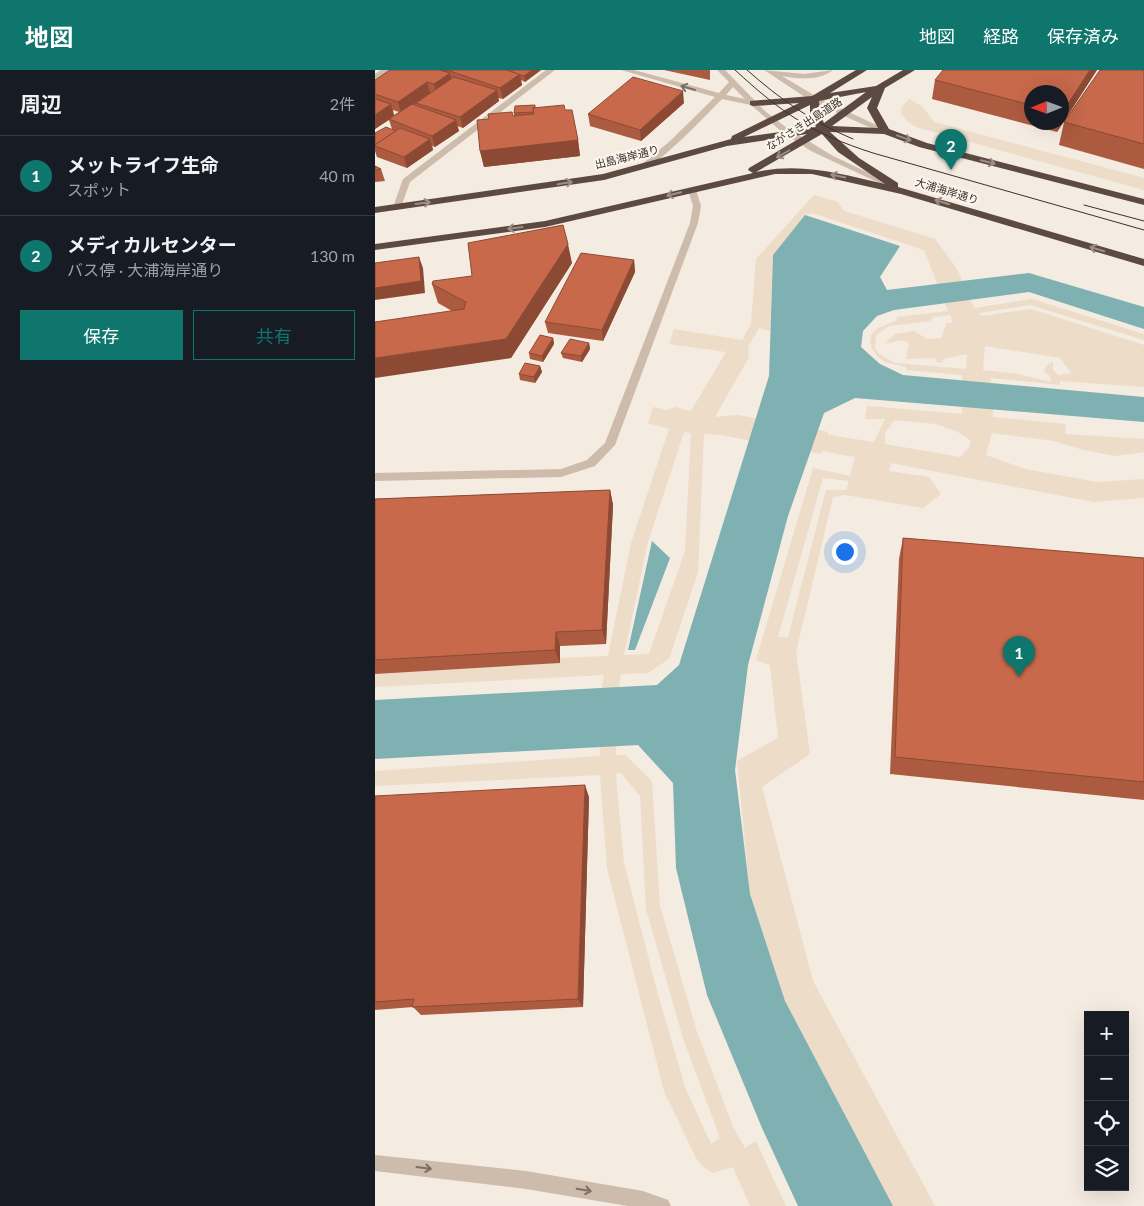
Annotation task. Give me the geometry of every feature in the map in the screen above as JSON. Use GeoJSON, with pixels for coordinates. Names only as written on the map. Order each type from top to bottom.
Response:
{"type":"FeatureCollection","features":[{"type":"Feature","properties":{"kind":"highway","name":"ながさき出島道路"},"geometry":{"type":"LineString","coordinates":[[738,178],[802,143],[845,114],[881,86],[909,70]]}},
{"type":"Feature","properties":{"kind":"highway","name":"ながさき出島道路"},"geometry":{"type":"LineString","coordinates":[[726,143],[813,99],[857,72]]}},
{"type":"Feature","properties":{"kind":"highway","name":"ながさき出島道路"},"geometry":{"type":"LineString","coordinates":[[813,99],[881,86]]}},
{"type":"Feature","properties":{"kind":"highway"},"geometry":{"type":"LineString","coordinates":[[881,86],[872,108],[885,131],[923,145],[1144,202]]}},
{"type":"Feature","properties":{"kind":"highway"},"geometry":{"type":"LineString","coordinates":[[753,103],[813,99],[813,107],[823,129],[837,147],[903,191]]}},
{"type":"Feature","properties":{"kind":"highway","name":"出島海岸通り"},"geometry":{"type":"LineString","coordinates":[[375,210],[517,192],[604,177],[726,143],[789,133],[823,129],[885,131]]}},
{"type":"Feature","properties":{"kind":"highway","name":"大浦海岸通り"},"geometry":{"type":"LineString","coordinates":[[738,178],[775,171],[812,171],[903,191],[1144,263]]}},
{"type":"Feature","properties":{"kind":"highway"},"geometry":{"type":"LineString","coordinates":[[375,247],[545,224],[738,178]]}},
{"type":"Feature","properties":{"kind":"street"},"geometry":{"type":"LineString","coordinates":[[375,77],[386,70]]}},
{"type":"Feature","properties":{"kind":"street"},"geometry":{"type":"LineString","coordinates":[[397,207],[406,181],[551,70]]}},
{"type":"Feature","properties":{"kind":"street"},"geometry":{"type":"LineString","coordinates":[[625,70],[753,103]]}},
{"type":"Feature","properties":{"kind":"street"},"geometry":{"type":"LineString","coordinates":[[721,70],[753,103],[802,143],[823,155],[903,191]]}},
{"type":"Feature","properties":{"kind":"street"},"geometry":{"type":"LineString","coordinates":[[769,70],[787,76],[810,77],[829,70]]}},
{"type":"Feature","properties":{"kind":"street"},"geometry":{"type":"LineString","coordinates":[[769,70],[813,99],[885,131]]}},
{"type":"Feature","properties":{"kind":"street"},"geometry":{"type":"LineString","coordinates":[[645,166],[672,144],[733,81]]}},
{"type":"Feature","properties":{"kind":"street"},"geometry":{"type":"LineString","coordinates":[[375,477],[561,473],[591,463],[610,445],[694,223],[697,206],[692,190]]}},
{"type":"Feature","properties":{"kind":"street"},"geometry":{"type":"LineString","coordinates":[[375,1163],[526,1180],[643,1200],[662,1206]]}},
{"type":"Feature","properties":{"kind":"shaded area"},"geometry":{"type":"Polygon","coordinates":[[[909,99],[923,107],[934,122],[1144,178],[1144,190],[916,127],[907,121],[901,113],[902,107],[909,99]]]}},
{"type":"Feature","properties":{"kind":"shaded area"},"geometry":{"type":"Polygon","coordinates":[[[814,195],[838,202],[844,211],[935,239],[957,269],[974,308],[1032,299],[1144,334],[1144,340],[1030,305],[979,313],[981,316],[1031,309],[1144,345],[1144,387],[1060,381],[1060,385],[991,378],[993,417],[1066,424],[1065,434],[1144,439],[1144,452],[1115,456],[1080,449],[1054,441],[992,433],[986,455],[1025,469],[1097,482],[1144,479],[1144,498],[1094,502],[891,463],[889,471],[929,477],[941,494],[923,508],[845,495],[833,497],[796,652],[810,754],[762,787],[813,981],[935,1206],[893,1206],[785,1001],[750,894],[737,761],[778,738],[770,665],[756,660],[813,468],[850,476],[855,457],[822,451],[821,454],[721,435],[704,434],[698,572],[669,659],[648,673],[621,674],[615,712],[616,755],[625,755],[652,781],[660,906],[697,1032],[734,1129],[745,1148],[756,1141],[786,1206],[750,1206],[733,1167],[713,1173],[703,1167],[696,1158],[664,1091],[607,868],[600,775],[375,786],[375,771],[600,756],[598,711],[604,675],[375,687],[375,674],[559,663],[559,658],[608,656],[631,543],[669,429],[648,423],[653,407],[667,410],[675,407],[691,411],[726,352],[669,344],[674,329],[742,340],[751,324],[756,259],[814,195]],[[812,213],[805,215],[773,255],[770,331],[759,328],[748,347],[749,357],[715,417],[738,415],[828,432],[828,435],[874,442],[885,419],[865,419],[867,406],[962,414],[962,375],[907,370],[906,367],[885,362],[872,349],[870,341],[872,334],[878,328],[896,321],[897,317],[948,311],[924,250],[812,213]],[[950,315],[934,317],[930,321],[889,326],[876,335],[875,348],[879,354],[895,363],[966,369],[967,354],[943,359],[942,363],[937,362],[935,358],[906,359],[909,343],[902,340],[884,344],[895,334],[914,331],[927,339],[941,338],[947,323],[953,323],[950,315]],[[985,346],[983,370],[1018,374],[1051,382],[1050,376],[1044,372],[1047,365],[1053,362],[1053,370],[1059,375],[1071,373],[1060,358],[985,346]],[[894,420],[885,433],[885,444],[960,457],[970,446],[970,440],[958,432],[936,424],[894,420]],[[684,432],[648,542],[624,655],[649,654],[685,551],[691,433],[684,432]],[[823,478],[778,637],[788,637],[826,490],[846,490],[849,481],[823,478]],[[621,773],[616,774],[624,863],[657,991],[685,1087],[711,1144],[720,1138],[683,1038],[646,909],[640,796],[621,773]]]}},
{"type":"Feature","properties":{"kind":"water"},"geometry":{"type":"Polygon","coordinates":[[[805,215],[900,246],[880,277],[887,290],[1029,273],[1144,307],[1144,329],[1029,292],[894,310],[877,316],[863,331],[861,347],[880,364],[903,375],[1144,397],[1144,422],[855,398],[824,413],[788,516],[748,665],[735,770],[750,894],[785,1001],[893,1206],[798,1206],[762,1128],[707,995],[676,868],[673,783],[638,745],[375,759],[375,700],[657,685],[679,665],[769,376],[773,255],[805,215]]]}},
{"type":"Feature","properties":{"kind":"water"},"geometry":{"type":"Polygon","coordinates":[[[652,541],[670,558],[635,650],[628,650],[652,541]]]}},
{"type":"Feature","properties":{"kind":"building"},"geometry":{"type":"Polygon","coordinates":[[[390,70],[439,70],[450,73],[434,84],[427,82],[398,102],[375,94],[375,80],[390,70]]]}},
{"type":"Feature","properties":{"kind":"building"},"geometry":{"type":"Polygon","coordinates":[[[447,70],[507,70],[520,74],[500,88],[447,70]]]}},
{"type":"Feature","properties":{"kind":"building"},"geometry":{"type":"Polygon","coordinates":[[[507,70],[532,70],[524,76],[507,70]]]}},
{"type":"Feature","properties":{"kind":"building"},"geometry":{"type":"Polygon","coordinates":[[[943,70],[1090,70],[1069,102],[1069,85],[1024,85],[1024,103],[935,80],[943,70]]]}},
{"type":"Feature","properties":{"kind":"building"},"geometry":{"type":"Polygon","coordinates":[[[1100,70],[1144,70],[1144,144],[1069,123],[1069,115],[1100,70]]]}},
{"type":"Feature","properties":{"kind":"building"},"geometry":{"type":"Polygon","coordinates":[[[454,77],[497,90],[460,117],[416,103],[454,77]]]}},
{"type":"Feature","properties":{"kind":"building"},"geometry":{"type":"Polygon","coordinates":[[[633,77],[683,91],[640,130],[588,114],[633,77]]]}},
{"type":"Feature","properties":{"kind":"building"},"geometry":{"type":"Polygon","coordinates":[[[375,99],[391,104],[375,115],[375,99]]]}},
{"type":"Feature","properties":{"kind":"building"},"geometry":{"type":"Polygon","coordinates":[[[412,104],[456,120],[432,136],[389,119],[412,104]]]}},
{"type":"Feature","properties":{"kind":"building"},"geometry":{"type":"Polygon","coordinates":[[[535,105],[535,108],[533,108],[534,112],[514,113],[515,106],[535,105]]]}},
{"type":"Feature","properties":{"kind":"building"},"geometry":{"type":"Polygon","coordinates":[[[564,105],[565,110],[572,110],[578,140],[480,151],[477,120],[489,119],[488,114],[512,112],[513,116],[534,114],[533,108],[564,105]]]}},
{"type":"Feature","properties":{"kind":"building"},"geometry":{"type":"Polygon","coordinates":[[[386,127],[396,131],[375,145],[375,133],[386,127]]]}},
{"type":"Feature","properties":{"kind":"building"},"geometry":{"type":"Polygon","coordinates":[[[400,128],[430,139],[404,157],[375,146],[400,128]]]}},
{"type":"Feature","properties":{"kind":"building"},"geometry":{"type":"Polygon","coordinates":[[[563,225],[568,244],[506,339],[375,358],[375,322],[464,309],[466,302],[432,284],[433,281],[472,276],[468,243],[563,225]]]}},
{"type":"Feature","properties":{"kind":"building"},"geometry":{"type":"Polygon","coordinates":[[[581,253],[634,260],[602,330],[545,322],[581,253]]]}},
{"type":"Feature","properties":{"kind":"building"},"geometry":{"type":"Polygon","coordinates":[[[419,257],[421,281],[375,288],[375,263],[419,257]]]}},
{"type":"Feature","properties":{"kind":"building"},"geometry":{"type":"Polygon","coordinates":[[[540,335],[553,338],[542,356],[529,353],[540,335]]]}},
{"type":"Feature","properties":{"kind":"building"},"geometry":{"type":"Polygon","coordinates":[[[570,339],[589,343],[581,356],[561,353],[570,339]]]}},
{"type":"Feature","properties":{"kind":"building"},"geometry":{"type":"Polygon","coordinates":[[[525,363],[540,366],[534,377],[519,374],[525,363]]]}},
{"type":"Feature","properties":{"kind":"building"},"geometry":{"type":"Polygon","coordinates":[[[610,490],[602,630],[556,632],[555,650],[375,660],[375,499],[610,490]]]}},
{"type":"Feature","properties":{"kind":"building"},"geometry":{"type":"Polygon","coordinates":[[[903,538],[1144,558],[1144,782],[895,757],[903,538]]]}},
{"type":"Feature","properties":{"kind":"building"},"geometry":{"type":"Polygon","coordinates":[[[585,785],[578,999],[412,1007],[414,999],[375,1002],[375,796],[585,785]]]}},
{"type":"Feature","properties":{"kind":"tram line"},"geometry":{"type":"LineString","coordinates":[[735,70],[783,110],[799,121],[832,138],[873,153],[1144,230]]}},
{"type":"Feature","properties":{"kind":"tram line"},"geometry":{"type":"LineString","coordinates":[[747,70],[797,109],[853,139]]}},
{"type":"Feature","properties":{"kind":"tram line"},"geometry":{"type":"LineString","coordinates":[[1084,205],[1144,221]]}},
{"type":"Feature","properties":{"kind":"place","name":"メディカルセンター"},"geometry":{"type":"Point","coordinates":[951,170]}},
{"type":"Feature","properties":{"kind":"place","name":"メットライフ生命"},"geometry":{"type":"Point","coordinates":[1019,677]}}]}
